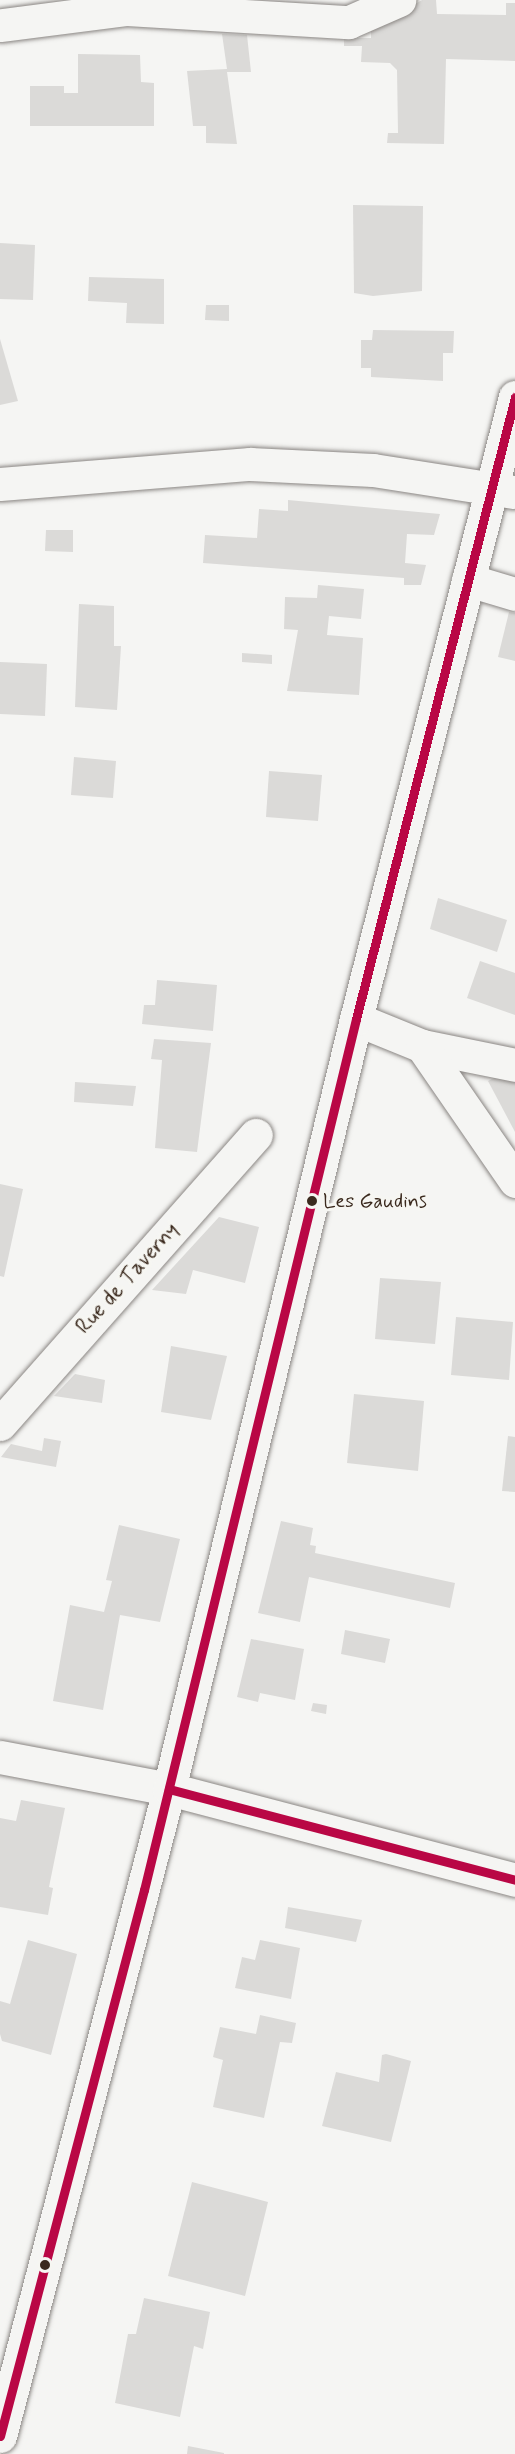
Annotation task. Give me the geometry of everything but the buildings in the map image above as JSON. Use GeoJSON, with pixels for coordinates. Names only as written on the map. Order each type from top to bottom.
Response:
{"type":"FeatureCollection","features":[{"type":"Feature","properties":{"kind":"street"},"geometry":{"type":"LineString","coordinates":[[2,25],[127,9],[349,22],[399,0]]}},
{"type":"Feature","properties":{"kind":"street"},"geometry":{"type":"LineString","coordinates":[[0,2436],[169,1789],[356,1019],[468,580],[503,491],[515,397]]}},
{"type":"Feature","properties":{"kind":"street"},"geometry":{"type":"LineString","coordinates":[[0,484],[250,464],[373,470],[503,491]]}},
{"type":"Feature","properties":{"kind":"street"},"geometry":{"type":"LineString","coordinates":[[468,580],[515,594]]}},
{"type":"Feature","properties":{"kind":"street"},"geometry":{"type":"LineString","coordinates":[[356,1019],[422,1046],[515,1065]]}},
{"type":"Feature","properties":{"kind":"street"},"geometry":{"type":"LineString","coordinates":[[422,1046],[515,1181]]}},
{"type":"Feature","properties":{"kind":"street","name":"Rue de Taverny"},"geometry":{"type":"LineString","coordinates":[[6,1409],[256,1135]]}},
{"type":"Feature","properties":{"kind":"street"},"geometry":{"type":"LineString","coordinates":[[0,1757],[169,1789],[515,1880]]}},
{"type":"Feature","properties":{"kind":"transit line"},"geometry":{"type":"LineString","coordinates":[[0,2436],[144,1890],[356,1019],[515,397]]}},
{"type":"Feature","properties":{"kind":"transit line"},"geometry":{"type":"LineString","coordinates":[[169,1789],[515,1880]]}},
{"type":"Feature","properties":{"kind":"place","name":"Les Gaudins"},"geometry":{"type":"Point","coordinates":[312,1201]}}]}
